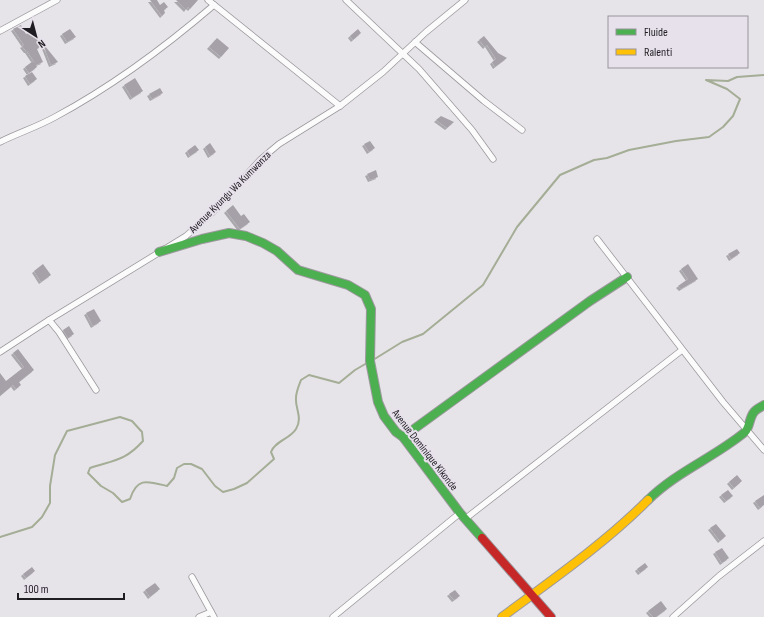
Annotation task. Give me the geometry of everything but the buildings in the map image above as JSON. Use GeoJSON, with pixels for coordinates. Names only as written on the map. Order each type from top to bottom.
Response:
{"type":"FeatureCollection","features":[{"type":"Feature","properties":{"kind":"street"},"geometry":{"type":"LineString","coordinates":[[0,31],[57,0]]}},
{"type":"Feature","properties":{"kind":"street"},"geometry":{"type":"LineString","coordinates":[[208,0],[340,106]]}},
{"type":"Feature","properties":{"kind":"street"},"geometry":{"type":"LineString","coordinates":[[346,0],[419,69],[472,130],[493,159]]}},
{"type":"Feature","properties":{"kind":"street","name":"Avenue Kyungu Wa Kumwanza"},"geometry":{"type":"LineString","coordinates":[[0,352],[49,320],[186,236],[200,225],[260,160],[279,144],[340,106],[383,72],[402,53],[465,0]]}},
{"type":"Feature","properties":{"kind":"street"},"geometry":{"type":"LineString","coordinates":[[0,142],[54,118],[123,77],[167,44],[214,5]]}},
{"type":"Feature","properties":{"kind":"street"},"geometry":{"type":"LineString","coordinates":[[415,42],[484,101],[522,130]]}},
{"type":"Feature","properties":{"kind":"street","name":"Avenue Dominique Kikonde"},"geometry":{"type":"LineString","coordinates":[[159,252],[202,239],[229,233],[246,236],[277,251],[287,262],[298,270],[348,285],[365,295],[371,309],[370,361],[378,402],[384,416],[396,432],[403,437],[462,516],[551,617]]}},
{"type":"Feature","properties":{"kind":"street"},"geometry":{"type":"LineString","coordinates":[[597,239],[723,402],[764,450]]}},
{"type":"Feature","properties":{"kind":"street"},"geometry":{"type":"LineString","coordinates":[[403,437],[590,301],[627,278]]}},
{"type":"Feature","properties":{"kind":"street"},"geometry":{"type":"LineString","coordinates":[[49,320],[59,332],[96,390]]}},
{"type":"Feature","properties":{"kind":"street"},"geometry":{"type":"LineString","coordinates":[[333,617],[462,516],[682,350]]}},
{"type":"Feature","properties":{"kind":"street"},"geometry":{"type":"LineString","coordinates":[[502,617],[574,564],[655,493],[688,469],[713,455],[747,430],[754,412],[764,405]]}},
{"type":"Feature","properties":{"kind":"street"},"geometry":{"type":"LineString","coordinates":[[673,617],[719,576],[764,541]]}},
{"type":"Feature","properties":{"kind":"street"},"geometry":{"type":"LineString","coordinates":[[192,577],[213,614],[200,617]]}},
{"type":"Feature","properties":{"kind":"waterway"},"geometry":{"type":"LineString","coordinates":[[373,360],[402,342],[423,334],[483,285],[517,227],[560,175],[594,160],[607,158],[629,150],[676,141],[709,137],[723,127],[733,116],[740,99],[727,89],[706,80],[728,81],[737,77],[764,75]]}},
{"type":"Feature","properties":{"kind":"waterway"},"geometry":{"type":"LineString","coordinates":[[0,537],[32,527],[42,517],[50,503],[50,486],[55,455],[67,431],[120,417],[132,421],[142,432],[143,441],[137,448],[119,459],[90,468],[88,473],[101,486],[113,493],[122,502],[130,499],[136,487],[144,482],[167,486],[174,478],[177,468],[184,464],[191,464],[202,469],[215,486],[223,492],[247,483],[274,459],[271,452],[273,448],[296,429],[299,421],[296,396],[301,380],[309,375],[339,383],[355,370],[367,363]]}},
{"type":"Feature","properties":{"kind":"traffic: fast"},"geometry":{"type":"LineString","coordinates":[[159,252],[202,239],[229,233],[246,236],[277,251],[298,270],[348,285],[365,295],[371,309],[370,361],[378,402],[384,416],[396,432],[403,437],[460,513],[482,538]]}},
{"type":"Feature","properties":{"kind":"traffic: fast"},"geometry":{"type":"LineString","coordinates":[[403,437],[590,301],[627,277]]}},
{"type":"Feature","properties":{"kind":"traffic: fast"},"geometry":{"type":"LineString","coordinates":[[648,500],[671,481],[745,432],[754,412],[764,405]]}},
{"type":"Feature","properties":{"kind":"traffic: slow"},"geometry":{"type":"LineString","coordinates":[[502,617],[596,547],[648,500]]}},
{"type":"Feature","properties":{"kind":"traffic: jam"},"geometry":{"type":"LineString","coordinates":[[482,538],[551,617]]}}]}
